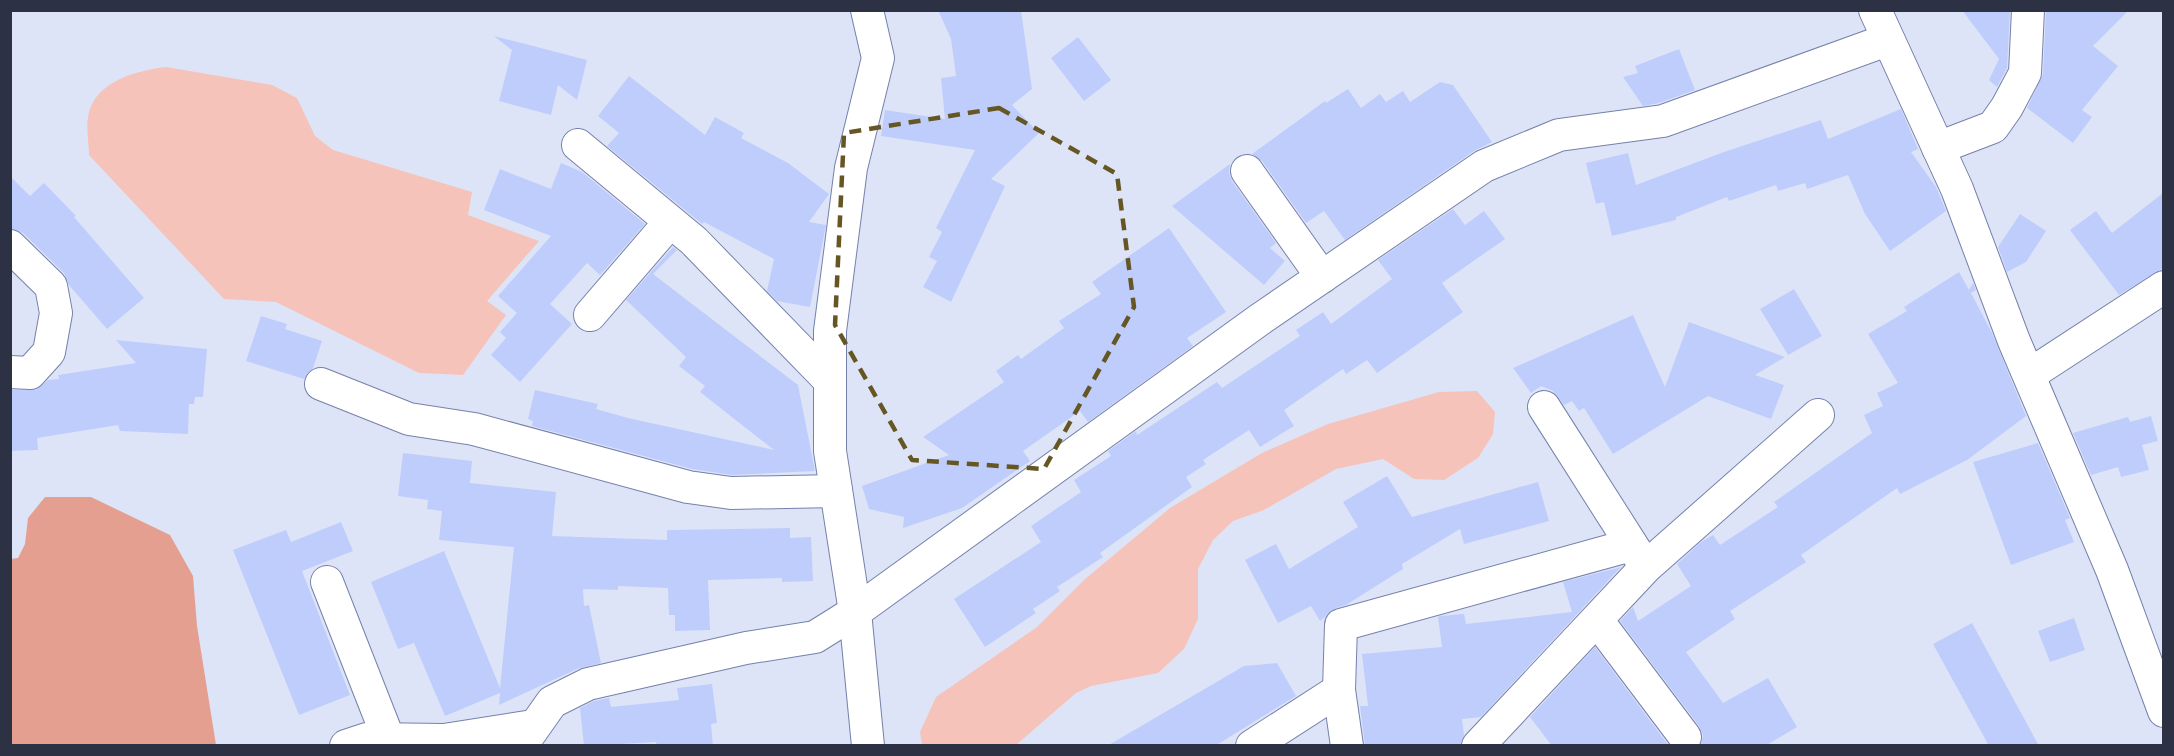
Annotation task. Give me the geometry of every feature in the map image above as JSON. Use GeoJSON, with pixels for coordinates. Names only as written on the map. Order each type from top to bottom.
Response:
{"type":"FeatureCollection","features":[{"type":"Feature","properties":{"kind":"street"},"geometry":{"type":"LineString","coordinates":[[867,10],[878,57],[850,168],[830,331],[830,451],[855,612],[868,746]]}},
{"type":"Feature","properties":{"kind":"street"},"geometry":{"type":"LineString","coordinates":[[1875,10],[1957,189],[2029,375],[2112,570],[2163,711]]}},
{"type":"Feature","properties":{"kind":"street"},"geometry":{"type":"LineString","coordinates":[[1938,148],[1993,127],[2007,107],[2025,73],[2028,10]]}},
{"type":"Feature","properties":{"kind":"street"},"geometry":{"type":"LineString","coordinates":[[346,746],[367,739],[444,740],[527,736],[552,702],[588,684],[746,648],[815,637],[855,612],[1322,277],[1484,166],[1559,135],[1663,121],[1887,40]]}},
{"type":"Feature","properties":{"kind":"street"},"geometry":{"type":"LineString","coordinates":[[578,145],[694,242],[830,381]]}},
{"type":"Feature","properties":{"kind":"street"},"geometry":{"type":"LineString","coordinates":[[1247,171],[1322,277]]}},
{"type":"Feature","properties":{"kind":"street"},"geometry":{"type":"LineString","coordinates":[[590,315],[670,222]]}},
{"type":"Feature","properties":{"kind":"street"},"geometry":{"type":"LineString","coordinates":[[10,246],[51,286],[56,313],[49,352],[42,363],[30,373],[10,372]]}},
{"type":"Feature","properties":{"kind":"street"},"geometry":{"type":"LineString","coordinates":[[2029,375],[2163,287]]}},
{"type":"Feature","properties":{"kind":"street"},"geometry":{"type":"LineString","coordinates":[[321,384],[409,419],[474,429],[688,487],[731,493],[836,491]]}},
{"type":"Feature","properties":{"kind":"street"},"geometry":{"type":"LineString","coordinates":[[1544,407],[1639,556]]}},
{"type":"Feature","properties":{"kind":"street"},"geometry":{"type":"LineString","coordinates":[[1478,746],[1597,620],[1639,556],[1818,415]]}},
{"type":"Feature","properties":{"kind":"street"},"geometry":{"type":"LineString","coordinates":[[1347,746],[1340,690],[1341,625],[1639,556]]}},
{"type":"Feature","properties":{"kind":"street"},"geometry":{"type":"LineString","coordinates":[[327,582],[389,740]]}},
{"type":"Feature","properties":{"kind":"street"},"geometry":{"type":"LineString","coordinates":[[1597,620],[1685,737]]}},
{"type":"Feature","properties":{"kind":"street"},"geometry":{"type":"LineString","coordinates":[[1252,746],[1340,690]]}},
{"type":"Feature","properties":{"kind":"highlighted area"},"geometry":{"type":"Polygon","coordinates":[[[999,108],[1117,174],[1134,307],[1044,469],[912,460],[835,325],[844,133],[999,108]]]}},
{"type":"Feature","properties":{"kind":"shaded area"},"geometry":{"type":"Polygon","coordinates":[[[166,67],[272,85],[297,98],[315,136],[333,150],[472,192],[468,215],[539,241],[487,301],[506,315],[463,375],[419,373],[276,302],[224,299],[89,155],[88,117],[98,95],[107,86],[130,75],[166,67]]]}},
{"type":"Feature","properties":{"kind":"shaded area"},"geometry":{"type":"Polygon","coordinates":[[[1477,391],[1495,412],[1493,434],[1478,458],[1444,480],[1414,479],[1383,459],[1336,469],[1264,510],[1233,521],[1213,540],[1198,569],[1198,619],[1184,649],[1158,673],[1091,686],[1076,693],[1016,745],[922,745],[920,732],[936,697],[1037,627],[1084,580],[1170,508],[1262,453],[1328,424],[1439,392],[1477,391]]]}},
{"type":"Feature","properties":{"kind":"shaded area"},"geometry":{"type":"Polygon","coordinates":[[[45,497],[91,497],[170,535],[193,576],[197,626],[216,745],[11,745],[11,559],[18,558],[25,544],[28,518],[45,497]]]}},
{"type":"Feature","properties":{"kind":"building"},"geometry":{"type":"Polygon","coordinates":[[[938,10],[1021,10],[1032,89],[1012,105],[1039,133],[991,179],[1005,186],[951,302],[923,287],[937,261],[929,257],[942,232],[936,228],[975,150],[881,136],[885,110],[945,119],[941,78],[956,76],[951,39],[938,10]]]}},
{"type":"Feature","properties":{"kind":"building"},"geometry":{"type":"Polygon","coordinates":[[[1962,10],[2010,10],[2007,68],[1997,87],[1989,80],[1999,59],[1962,10]]]}},
{"type":"Feature","properties":{"kind":"building"},"geometry":{"type":"Polygon","coordinates":[[[2046,10],[2129,10],[2093,46],[2118,66],[2082,110],[2092,117],[2073,143],[2027,108],[2043,74],[2046,10]]]}},
{"type":"Feature","properties":{"kind":"building"},"geometry":{"type":"Polygon","coordinates":[[[494,36],[587,60],[577,100],[558,85],[551,115],[499,101],[512,50],[494,36]]]}},
{"type":"Feature","properties":{"kind":"building"},"geometry":{"type":"Polygon","coordinates":[[[1078,37],[1111,80],[1084,101],[1051,58],[1078,37]]]}},
{"type":"Feature","properties":{"kind":"building"},"geometry":{"type":"Polygon","coordinates":[[[1679,49],[1695,90],[1659,103],[1643,106],[1623,77],[1638,73],[1635,66],[1679,49]]]}},
{"type":"Feature","properties":{"kind":"building"},"geometry":{"type":"Polygon","coordinates":[[[629,76],[705,135],[715,117],[744,133],[741,138],[788,163],[829,194],[809,222],[826,225],[810,307],[777,301],[767,291],[774,259],[704,222],[702,224],[607,146],[619,133],[598,116],[629,76]]]}},
{"type":"Feature","properties":{"kind":"building"},"geometry":{"type":"Polygon","coordinates":[[[1440,82],[1453,85],[1492,142],[1474,151],[1345,240],[1324,211],[1306,223],[1262,161],[1252,154],[1325,101],[1326,103],[1348,89],[1361,108],[1380,94],[1386,102],[1403,91],[1410,102],[1440,82]]]}},
{"type":"Feature","properties":{"kind":"building"},"geometry":{"type":"Polygon","coordinates":[[[1901,109],[1918,149],[1911,152],[1936,187],[1946,211],[1890,251],[1865,214],[1848,175],[1807,189],[1805,183],[1778,191],[1776,185],[1729,201],[1727,197],[1676,217],[1676,220],[1612,236],[1604,202],[1596,204],[1586,163],[1628,153],[1636,185],[1724,152],[1821,120],[1828,139],[1901,109]]]}},
{"type":"Feature","properties":{"kind":"building"},"geometry":{"type":"Polygon","coordinates":[[[561,163],[582,172],[645,224],[600,275],[587,263],[550,304],[572,324],[520,382],[491,355],[506,338],[500,332],[517,313],[498,296],[551,236],[484,210],[500,169],[551,189],[561,163]]]}},
{"type":"Feature","properties":{"kind":"building"},"geometry":{"type":"Polygon","coordinates":[[[1230,164],[1229,173],[1232,181],[1276,243],[1270,248],[1285,261],[1264,285],[1172,206],[1230,164]]]}},
{"type":"Feature","properties":{"kind":"building"},"geometry":{"type":"Polygon","coordinates":[[[10,176],[30,196],[44,183],[76,216],[74,217],[144,298],[107,329],[69,285],[64,273],[23,233],[10,229],[10,176]]]}},
{"type":"Feature","properties":{"kind":"building"},"geometry":{"type":"Polygon","coordinates":[[[2163,193],[2163,268],[2119,295],[2070,230],[2096,211],[2112,233],[2163,193]]]}},
{"type":"Feature","properties":{"kind":"building"},"geometry":{"type":"Polygon","coordinates":[[[1453,209],[1465,225],[1484,211],[1505,239],[1442,283],[1463,312],[1377,373],[1367,360],[1346,374],[1343,369],[1284,410],[1294,426],[1260,447],[1249,430],[1203,460],[1206,464],[1186,477],[1192,487],[1100,553],[1103,557],[1057,587],[1060,591],[1033,609],[1036,613],[985,647],[954,599],[1041,542],[1031,526],[1081,492],[1074,480],[1111,456],[1108,451],[1136,431],[1137,435],[1217,382],[1222,388],[1300,336],[1296,330],[1323,312],[1331,324],[1392,279],[1378,260],[1453,209]]]}},
{"type":"Feature","properties":{"kind":"building"},"geometry":{"type":"Polygon","coordinates":[[[2020,214],[2046,231],[2026,262],[2007,272],[1998,247],[2020,214]]]}},
{"type":"Feature","properties":{"kind":"building"},"geometry":{"type":"Polygon","coordinates":[[[1169,228],[1226,312],[1187,338],[1193,346],[1088,422],[1080,411],[1023,451],[1030,461],[962,508],[903,528],[904,517],[869,509],[862,486],[949,455],[923,437],[1004,382],[996,371],[1018,355],[1021,359],[1064,328],[1059,321],[1101,294],[1092,282],[1169,228]]]}},
{"type":"Feature","properties":{"kind":"building"},"geometry":{"type":"Polygon","coordinates":[[[673,247],[677,250],[653,274],[798,385],[815,471],[732,475],[692,469],[532,426],[533,421],[528,419],[535,390],[598,404],[596,409],[628,418],[774,450],[700,392],[705,386],[679,366],[686,357],[626,300],[673,247]]]}},
{"type":"Feature","properties":{"kind":"building"},"geometry":{"type":"Polygon","coordinates":[[[1959,272],[1969,290],[1973,283],[1976,290],[1971,293],[1992,333],[2026,416],[1967,460],[1900,494],[1897,488],[1801,555],[1806,562],[1730,611],[1735,619],[1686,652],[1723,703],[1768,678],[1797,727],[1765,746],[1701,746],[1703,735],[1699,726],[1620,621],[1633,607],[1638,621],[1691,586],[1677,564],[1701,542],[1713,535],[1720,545],[1778,507],[1774,502],[1872,433],[1864,415],[1883,406],[1877,393],[1898,383],[1868,334],[1907,311],[1904,307],[1959,272]]]}},
{"type":"Feature","properties":{"kind":"building"},"geometry":{"type":"Polygon","coordinates":[[[1794,289],[1822,336],[1788,355],[1760,309],[1794,289]]]}},
{"type":"Feature","properties":{"kind":"building"},"geometry":{"type":"Polygon","coordinates":[[[1633,315],[1665,387],[1689,322],[1785,357],[1755,375],[1784,385],[1771,419],[1708,396],[1613,454],[1584,408],[1579,411],[1572,401],[1564,405],[1553,391],[1541,386],[1531,393],[1513,368],[1633,315]]]}},
{"type":"Feature","properties":{"kind":"building"},"geometry":{"type":"Polygon","coordinates":[[[261,316],[287,324],[285,329],[322,341],[313,368],[304,379],[246,361],[261,316]]]}},
{"type":"Feature","properties":{"kind":"building"},"geometry":{"type":"Polygon","coordinates":[[[116,340],[207,349],[203,397],[195,397],[194,404],[189,404],[188,434],[120,431],[118,425],[37,438],[38,450],[10,451],[10,390],[36,390],[48,380],[59,379],[58,375],[136,363],[116,340]]]}},
{"type":"Feature","properties":{"kind":"building"},"geometry":{"type":"Polygon","coordinates":[[[2151,416],[2158,441],[2142,445],[2149,470],[2121,477],[2118,467],[2091,475],[2073,433],[2128,417],[2130,422],[2151,416]]]}},
{"type":"Feature","properties":{"kind":"building"},"geometry":{"type":"Polygon","coordinates":[[[2038,443],[2070,518],[2065,520],[2074,542],[2011,565],[1973,462],[2038,443]]]}},
{"type":"Feature","properties":{"kind":"building"},"geometry":{"type":"Polygon","coordinates":[[[403,453],[472,461],[470,483],[556,492],[552,536],[667,540],[667,530],[790,528],[790,538],[811,537],[813,581],[782,582],[782,578],[708,580],[710,630],[675,631],[675,615],[669,615],[668,588],[618,586],[618,590],[583,589],[584,606],[589,605],[601,663],[577,669],[499,705],[500,693],[445,716],[414,643],[398,649],[371,582],[444,551],[500,688],[514,547],[439,540],[442,511],[427,509],[428,500],[398,496],[403,453]]]}},
{"type":"Feature","properties":{"kind":"building"},"geometry":{"type":"Polygon","coordinates":[[[1387,476],[1412,517],[1538,482],[1549,521],[1464,544],[1460,529],[1402,564],[1403,569],[1346,605],[1336,608],[1320,621],[1311,606],[1278,623],[1245,560],[1276,544],[1289,569],[1358,527],[1343,502],[1387,476]]]}},
{"type":"Feature","properties":{"kind":"building"},"geometry":{"type":"Polygon","coordinates":[[[341,522],[353,551],[302,571],[350,695],[299,715],[233,550],[286,530],[291,542],[341,522]]]}},
{"type":"Feature","properties":{"kind":"building"},"geometry":{"type":"Polygon","coordinates":[[[1621,567],[1481,717],[1462,719],[1464,735],[1461,746],[1365,746],[1360,706],[1368,706],[1362,654],[1442,647],[1438,617],[1440,616],[1464,614],[1466,624],[1572,612],[1563,582],[1621,567]]]}},
{"type":"Feature","properties":{"kind":"building"},"geometry":{"type":"Polygon","coordinates":[[[2074,618],[2085,650],[2050,662],[2038,631],[2074,618]]]}},
{"type":"Feature","properties":{"kind":"building"},"geometry":{"type":"Polygon","coordinates":[[[1972,623],[2039,746],[1989,746],[1933,644],[1972,623]]]}},
{"type":"Feature","properties":{"kind":"building"},"geometry":{"type":"Polygon","coordinates":[[[1595,647],[1669,746],[1552,746],[1530,717],[1595,647]]]}},
{"type":"Feature","properties":{"kind":"building"},"geometry":{"type":"Polygon","coordinates":[[[1277,663],[1296,696],[1215,746],[1107,746],[1244,666],[1277,663]]]}},
{"type":"Feature","properties":{"kind":"building"},"geometry":{"type":"Polygon","coordinates":[[[712,684],[717,723],[711,724],[713,746],[657,746],[656,742],[584,746],[580,708],[594,701],[609,698],[611,707],[679,700],[677,688],[712,684]]]}}]}
